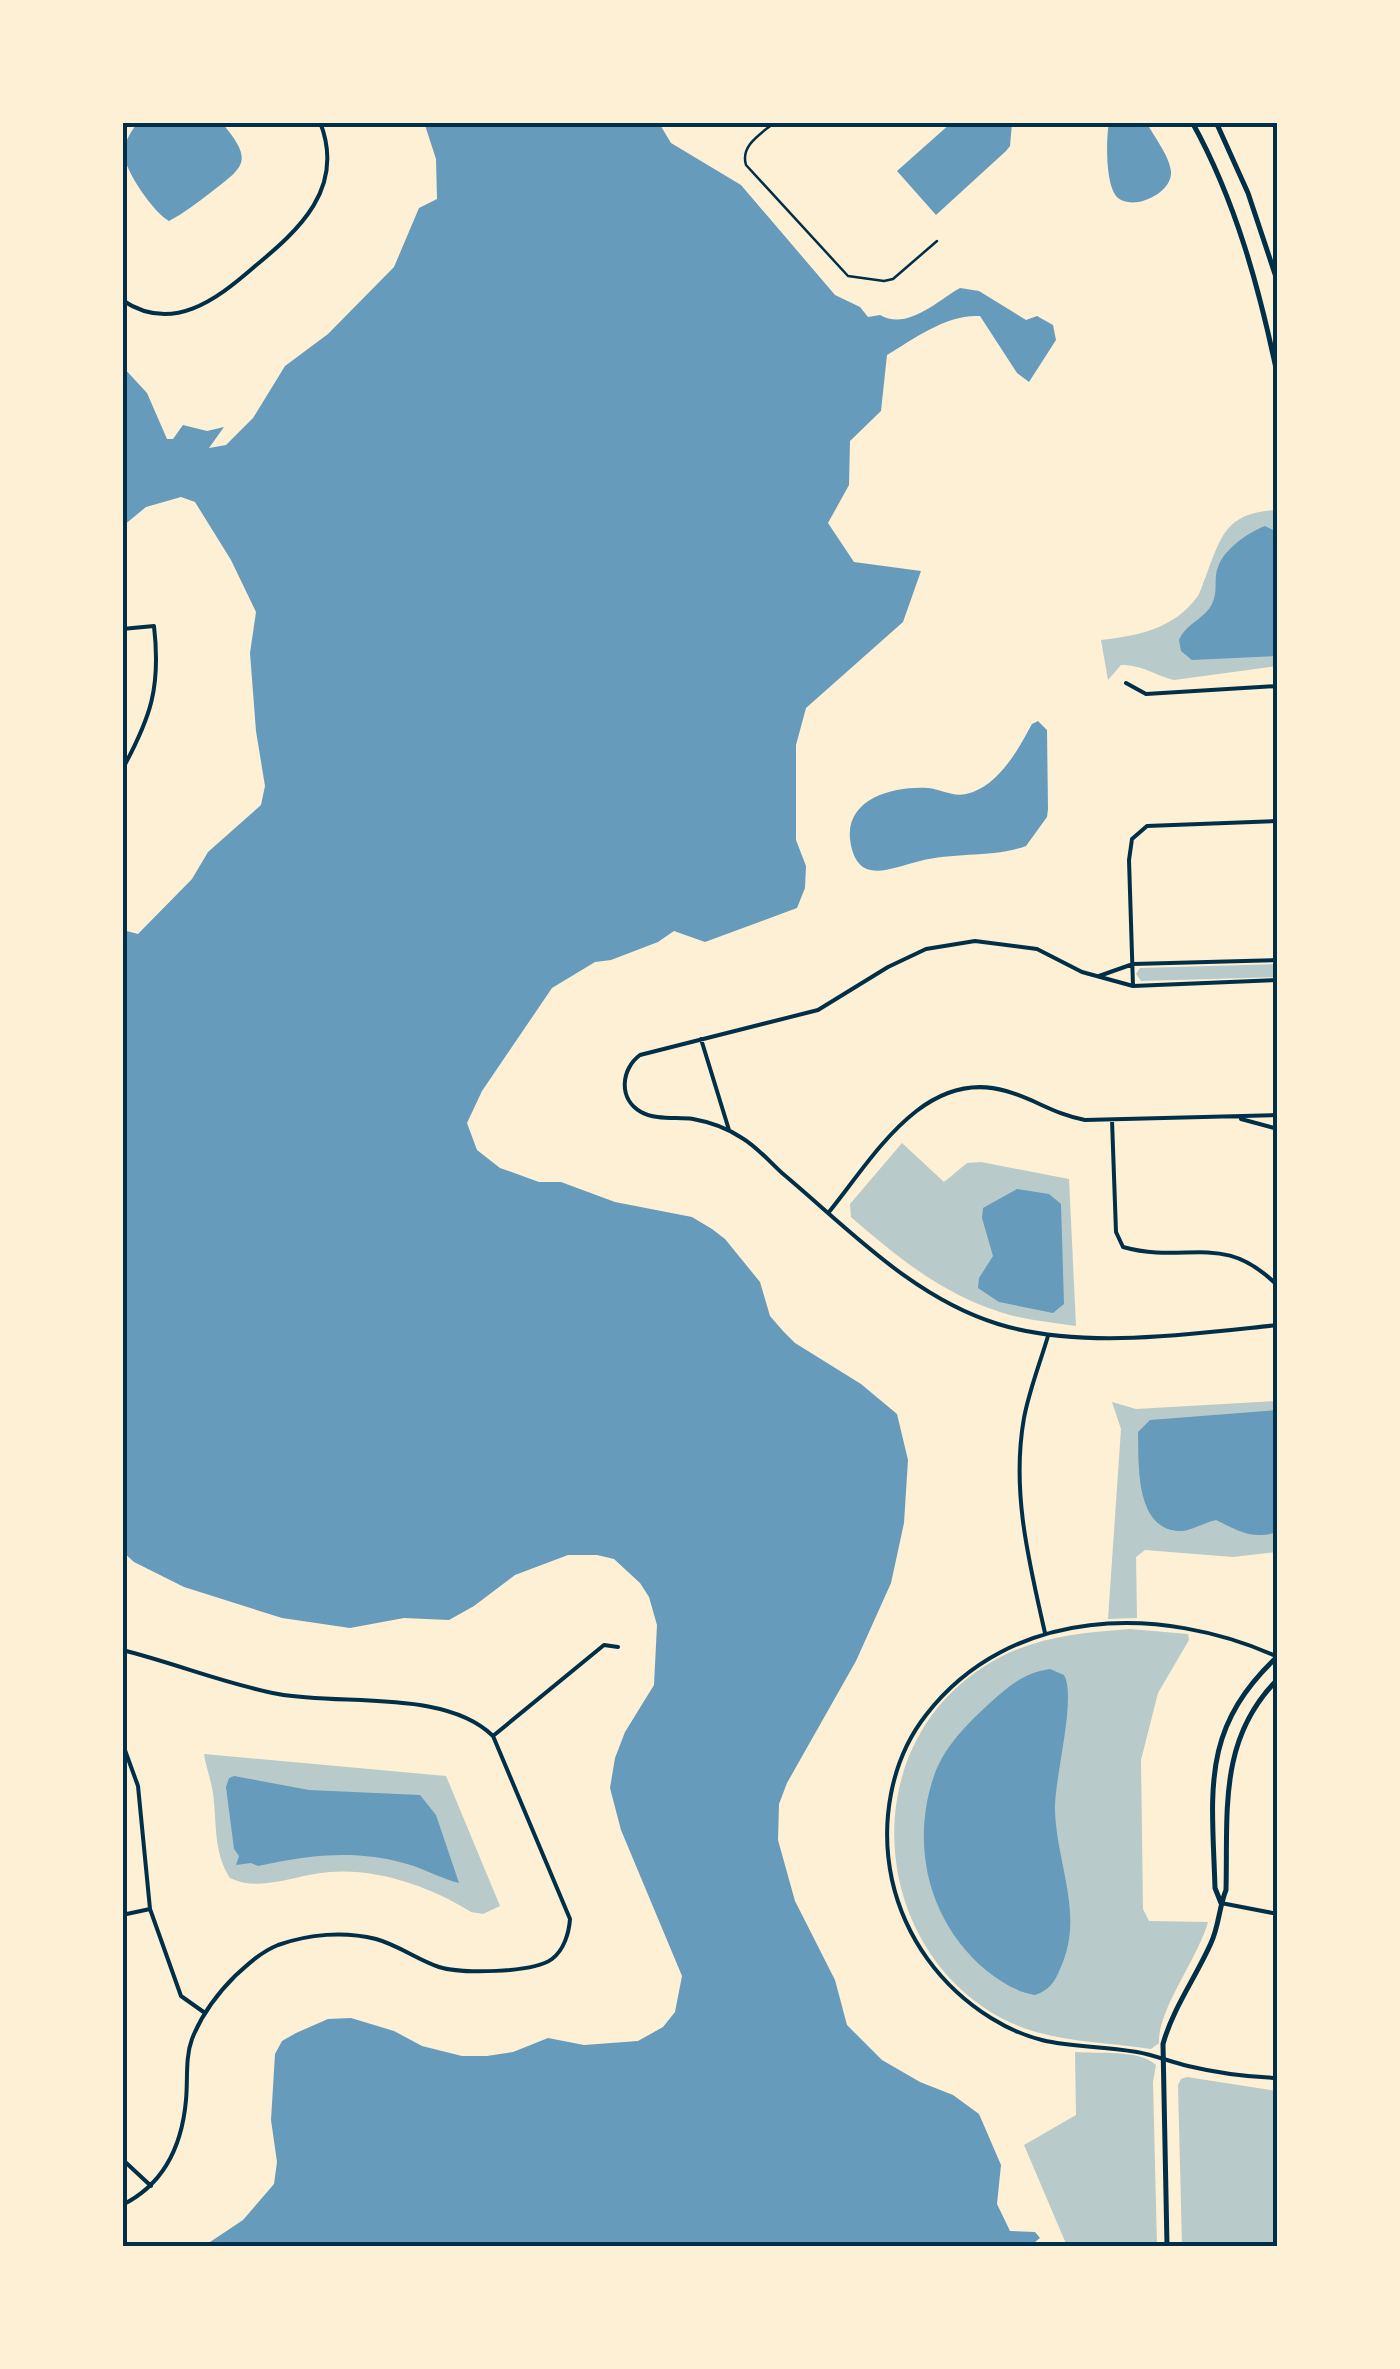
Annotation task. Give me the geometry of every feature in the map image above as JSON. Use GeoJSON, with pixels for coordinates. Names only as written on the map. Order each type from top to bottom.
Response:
{"type":"FeatureCollection","features":[{"type":"Feature","properties":{"kind":"street"},"geometry":{"type":"LineString","coordinates":[[122,300],[150,312],[186,313],[217,299],[293,235],[315,206],[322,186],[326,149],[320,122]]}},
{"type":"Feature","properties":{"kind":"street"},"geometry":{"type":"LineString","coordinates":[[1192,122],[1248,255],[1278,378]]}},
{"type":"Feature","properties":{"kind":"street"},"geometry":{"type":"LineString","coordinates":[[1216,122],[1248,193],[1278,282]]}},
{"type":"Feature","properties":{"kind":"street"},"geometry":{"type":"LineString","coordinates":[[122,629],[154,626],[158,654],[156,696],[122,770]]}},
{"type":"Feature","properties":{"kind":"street"},"geometry":{"type":"LineString","coordinates":[[1126,683],[1146,694],[1278,686]]}},
{"type":"Feature","properties":{"kind":"street"},"geometry":{"type":"LineString","coordinates":[[1133,986],[1129,860],[1132,839],[1147,826],[1278,821]]}},
{"type":"Feature","properties":{"kind":"street"},"geometry":{"type":"LineString","coordinates":[[1278,980],[1133,986],[1096,978],[1037,949],[975,942],[942,946],[888,966],[818,1010],[640,1055],[626,1072],[624,1088],[631,1104],[642,1113],[704,1121],[729,1130],[756,1148],[904,1276],[940,1300],[996,1324],[1048,1336],[1104,1339],[1278,1325]]}},
{"type":"Feature","properties":{"kind":"street"},"geometry":{"type":"LineString","coordinates":[[1096,978],[1133,964],[1278,960]]}},
{"type":"Feature","properties":{"kind":"street"},"geometry":{"type":"LineString","coordinates":[[701,1039],[729,1130]]}},
{"type":"Feature","properties":{"kind":"street"},"geometry":{"type":"LineString","coordinates":[[829,1212],[908,1116],[941,1093],[983,1086],[1008,1091],[1059,1115],[1112,1120],[1278,1115]]}},
{"type":"Feature","properties":{"kind":"street"},"geometry":{"type":"LineString","coordinates":[[1236,1118],[1278,1129]]}},
{"type":"Feature","properties":{"kind":"street"},"geometry":{"type":"LineString","coordinates":[[1112,1120],[1116,1232],[1123,1247],[1144,1252],[1230,1252],[1259,1267],[1278,1286]]}},
{"type":"Feature","properties":{"kind":"street"},"geometry":{"type":"LineString","coordinates":[[1046,1633],[1023,1529],[1018,1476],[1024,1416],[1048,1336]]}},
{"type":"Feature","properties":{"kind":"street"},"geometry":{"type":"LineString","coordinates":[[1221,1902],[1215,1888],[1212,1794],[1217,1751],[1242,1694],[1277,1657],[1244,1642],[1176,1626],[1112,1624],[1046,1633],[979,1662],[939,1698],[908,1740],[892,1787],[889,1865],[904,1918],[926,1957],[956,1991],[993,2019],[1049,2043],[1138,2052],[1226,2074],[1278,2078]]}},
{"type":"Feature","properties":{"kind":"street"},"geometry":{"type":"LineString","coordinates":[[492,1736],[604,1645],[618,1647]]}},
{"type":"Feature","properties":{"kind":"street"},"geometry":{"type":"LineString","coordinates":[[122,1650],[276,1694],[323,1701],[444,1708],[483,1727],[492,1736],[570,1919],[569,1932],[552,1959],[538,1966],[471,1972],[442,1968],[379,1940],[346,1934],[313,1936],[276,1946],[255,1958],[228,1983],[192,2040],[178,2143],[165,2171],[151,2186],[122,2205]]}},
{"type":"Feature","properties":{"kind":"street"},"geometry":{"type":"LineString","coordinates":[[1167,2246],[1162,2060],[1166,2032],[1212,1942],[1226,1890],[1228,1781],[1233,1754],[1255,1706],[1278,1678]]}},
{"type":"Feature","properties":{"kind":"street"},"geometry":{"type":"LineString","coordinates":[[122,1742],[138,1786],[150,1909],[181,1996],[206,2013]]}},
{"type":"Feature","properties":{"kind":"street"},"geometry":{"type":"LineString","coordinates":[[1221,1902],[1278,1914]]}},
{"type":"Feature","properties":{"kind":"street"},"geometry":{"type":"LineString","coordinates":[[122,1915],[150,1909]]}},
{"type":"Feature","properties":{"kind":"street"},"geometry":{"type":"LineString","coordinates":[[122,2159],[151,2186]]}},
{"type":"Feature","properties":{"kind":"lane"},"geometry":{"type":"LineString","coordinates":[[775,122],[747,147],[744,160],[848,276],[893,279],[936,240]]}},
{"type":"Feature","properties":{"kind":"shaded area"},"geometry":{"type":"Polygon","coordinates":[[[1277,510],[1277,666],[1174,680],[1121,665],[1108,680],[1101,640],[1141,633],[1177,617],[1198,595],[1229,528],[1247,516],[1277,510]]]}},
{"type":"Feature","properties":{"kind":"shaded area"},"geometry":{"type":"Polygon","coordinates":[[[1277,964],[1277,977],[1141,981],[1136,974],[1140,968],[1277,964]]]}},
{"type":"Feature","properties":{"kind":"shaded area"},"geometry":{"type":"Polygon","coordinates":[[[902,1143],[944,1182],[967,1163],[981,1162],[1069,1179],[1076,1326],[1009,1315],[958,1295],[903,1260],[851,1217],[850,1204],[902,1143]]]}},
{"type":"Feature","properties":{"kind":"shaded area"},"geometry":{"type":"Polygon","coordinates":[[[1277,1401],[1277,1552],[1233,1557],[1145,1550],[1136,1557],[1137,1618],[1108,1619],[1121,1429],[1112,1402],[1136,1409],[1277,1401]]]}},
{"type":"Feature","properties":{"kind":"shaded area"},"geometry":{"type":"Polygon","coordinates":[[[1130,1629],[1188,1634],[1189,1640],[1158,1693],[1141,1760],[1143,1909],[1149,1921],[1208,1922],[1171,2000],[1159,2043],[1151,2049],[1039,2033],[1003,2019],[958,1987],[925,1945],[904,1898],[895,1847],[898,1795],[914,1746],[943,1702],[985,1666],[1019,1649],[1073,1635],[1130,1629]]]}},
{"type":"Feature","properties":{"kind":"shaded area"},"geometry":{"type":"Polygon","coordinates":[[[204,1754],[446,1776],[500,1906],[483,1914],[471,1912],[421,1887],[367,1873],[330,1872],[254,1884],[230,1878],[218,1847],[213,1793],[204,1754]]]}},
{"type":"Feature","properties":{"kind":"shaded area"},"geometry":{"type":"Polygon","coordinates":[[[1075,2052],[1129,2054],[1156,2065],[1153,2082],[1157,2246],[1067,2246],[1024,2145],[1076,2115],[1075,2052]]]}},
{"type":"Feature","properties":{"kind":"shaded area"},"geometry":{"type":"Polygon","coordinates":[[[1187,2077],[1277,2091],[1277,2246],[1182,2246],[1178,2085],[1187,2077]]]}},
{"type":"Feature","properties":{"kind":"water"},"geometry":{"type":"Polygon","coordinates":[[[424,122],[659,123],[671,143],[741,185],[835,295],[860,307],[868,317],[911,317],[960,288],[979,291],[1026,320],[1037,316],[1053,325],[1056,340],[1029,382],[1017,373],[980,316],[943,323],[887,355],[881,411],[850,441],[849,485],[828,523],[854,562],[921,571],[903,622],[806,708],[796,745],[796,840],[806,866],[805,888],[797,908],[705,942],[674,931],[658,942],[595,962],[552,988],[482,1091],[467,1123],[477,1150],[500,1168],[539,1182],[561,1182],[615,1202],[692,1217],[712,1229],[760,1282],[770,1316],[795,1343],[861,1384],[897,1414],[908,1460],[904,1523],[891,1583],[856,1661],[787,1783],[779,1804],[778,1840],[795,1901],[835,1980],[847,2025],[882,2060],[953,2095],[979,2114],[1001,2165],[997,2204],[1010,2231],[1035,2232],[1040,2238],[1030,2246],[204,2246],[243,2220],[274,2184],[277,2162],[271,2120],[275,2054],[282,2041],[296,2033],[328,2019],[351,2018],[394,2031],[422,2046],[462,2056],[513,2052],[548,2038],[584,2045],[638,2041],[663,2027],[675,2012],[682,1976],[621,1830],[610,1788],[625,1732],[654,1685],[657,1625],[649,1597],[640,1583],[614,1559],[568,1555],[515,1575],[449,1620],[404,1618],[350,1628],[282,1618],[184,1587],[134,1562],[123,1552],[123,930],[138,934],[192,879],[208,852],[261,805],[265,786],[250,653],[256,612],[231,560],[195,502],[181,497],[146,507],[123,526],[123,367],[147,393],[167,439],[173,439],[183,425],[207,431],[224,427],[209,448],[226,445],[253,418],[285,366],[328,334],[394,267],[419,208],[437,199],[436,159],[424,122]]]}},
{"type":"Feature","properties":{"kind":"water"},"geometry":{"type":"Polygon","coordinates":[[[137,123],[222,123],[239,146],[241,162],[222,184],[169,221],[141,190],[125,160],[125,145],[137,123]]]}},
{"type":"Feature","properties":{"kind":"water"},"geometry":{"type":"Polygon","coordinates":[[[951,123],[1012,123],[1010,146],[936,215],[897,171],[951,123]]]}},
{"type":"Feature","properties":{"kind":"water"},"geometry":{"type":"Polygon","coordinates":[[[1109,123],[1147,123],[1170,165],[1170,179],[1159,193],[1142,201],[1118,198],[1107,162],[1109,123]]]}},
{"type":"Feature","properties":{"kind":"water"},"geometry":{"type":"Polygon","coordinates":[[[1265,526],[1277,532],[1277,656],[1192,660],[1181,651],[1179,640],[1211,606],[1221,560],[1238,542],[1265,526]]]}},
{"type":"Feature","properties":{"kind":"water"},"geometry":{"type":"Polygon","coordinates":[[[1038,721],[1047,730],[1048,809],[1047,817],[1026,846],[933,858],[885,870],[866,869],[859,863],[853,854],[851,825],[864,804],[902,789],[928,788],[961,795],[977,790],[1006,766],[1032,724],[1038,721]]]}},
{"type":"Feature","properties":{"kind":"water"},"geometry":{"type":"Polygon","coordinates":[[[1017,1189],[1049,1194],[1061,1204],[1064,1304],[1053,1313],[999,1302],[978,1288],[979,1278],[993,1256],[982,1218],[983,1208],[1017,1189]]]}},
{"type":"Feature","properties":{"kind":"water"},"geometry":{"type":"Polygon","coordinates":[[[1277,1410],[1277,1532],[1253,1535],[1216,1520],[1179,1531],[1154,1519],[1142,1492],[1138,1460],[1138,1432],[1150,1420],[1277,1410]]]}},
{"type":"Feature","properties":{"kind":"water"},"geometry":{"type":"Polygon","coordinates":[[[1050,1669],[1064,1675],[1067,1686],[1067,1719],[1055,1811],[1070,1930],[1056,1978],[1035,1995],[992,1975],[952,1932],[931,1885],[924,1834],[932,1782],[956,1738],[1011,1685],[1032,1673],[1050,1669]]]}},
{"type":"Feature","properties":{"kind":"water"},"geometry":{"type":"Polygon","coordinates":[[[234,1776],[309,1790],[420,1795],[436,1815],[459,1883],[407,1864],[369,1856],[332,1855],[258,1866],[236,1865],[239,1856],[234,1849],[226,1787],[234,1776]]]}}]}
